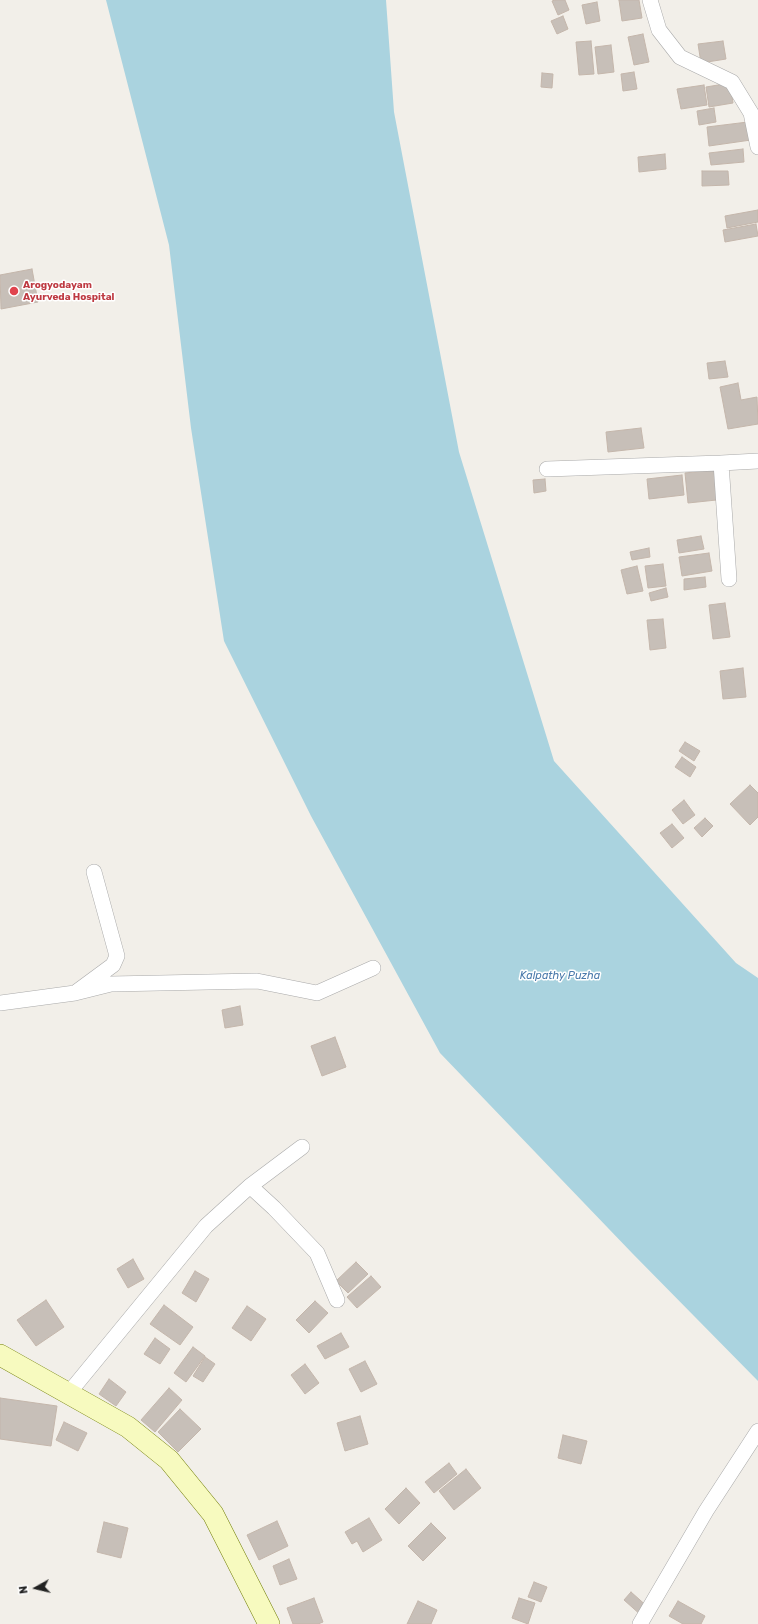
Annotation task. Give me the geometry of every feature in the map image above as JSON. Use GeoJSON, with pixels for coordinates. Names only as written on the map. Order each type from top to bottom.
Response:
{"type":"FeatureCollection","features":[{"type":"Feature","properties":{"kind":"street"},"geometry":{"type":"LineString","coordinates":[[650,0],[659,30],[680,56],[732,82],[750,113],[758,147]]}},
{"type":"Feature","properties":{"kind":"street"},"geometry":{"type":"LineString","coordinates":[[547,469],[758,461]]}},
{"type":"Feature","properties":{"kind":"street"},"geometry":{"type":"LineString","coordinates":[[721,463],[729,579]]}},
{"type":"Feature","properties":{"kind":"street"},"geometry":{"type":"LineString","coordinates":[[75,993],[112,965],[117,956],[94,872]]}},
{"type":"Feature","properties":{"kind":"street"},"geometry":{"type":"LineString","coordinates":[[0,1003],[75,993],[111,984],[256,981],[317,993],[373,968]]}},
{"type":"Feature","properties":{"kind":"street"},"geometry":{"type":"LineString","coordinates":[[68,1394],[206,1226],[250,1186],[302,1147]]}},
{"type":"Feature","properties":{"kind":"street"},"geometry":{"type":"LineString","coordinates":[[250,1186],[274,1208],[317,1253],[337,1300]]}},
{"type":"Feature","properties":{"kind":"street"},"geometry":{"type":"LineString","coordinates":[[0,1356],[128,1427],[169,1460],[213,1514],[269,1624]]}},
{"type":"Feature","properties":{"kind":"street"},"geometry":{"type":"LineString","coordinates":[[640,1624],[706,1511],[758,1431]]}},
{"type":"Feature","properties":{"kind":"water","name":"Kalpathy Puzha"},"geometry":{"type":"Polygon","coordinates":[[[106,0],[386,0],[394,112],[459,452],[554,761],[736,963],[758,978],[758,1381],[632,1253],[440,1053],[311,816],[224,641],[191,428],[169,245],[106,0]]]}},
{"type":"Feature","properties":{"kind":"building"},"geometry":{"type":"Polygon","coordinates":[[[565,0],[569,10],[558,15],[552,1],[565,0]]]}},
{"type":"Feature","properties":{"kind":"building"},"geometry":{"type":"Polygon","coordinates":[[[619,0],[639,0],[642,18],[622,21],[619,0]]]}},
{"type":"Feature","properties":{"kind":"building"},"geometry":{"type":"Polygon","coordinates":[[[597,2],[600,21],[586,24],[582,5],[597,2]]]}},
{"type":"Feature","properties":{"kind":"building"},"geometry":{"type":"Polygon","coordinates":[[[563,16],[568,29],[557,34],[551,21],[563,16]]]}},
{"type":"Feature","properties":{"kind":"building"},"geometry":{"type":"Polygon","coordinates":[[[643,34],[649,62],[634,65],[628,37],[643,34]]]}},
{"type":"Feature","properties":{"kind":"building"},"geometry":{"type":"Polygon","coordinates":[[[591,41],[594,74],[579,75],[576,42],[591,41]]]}},
{"type":"Feature","properties":{"kind":"building"},"geometry":{"type":"Polygon","coordinates":[[[723,41],[726,59],[701,63],[698,44],[723,41]]]}},
{"type":"Feature","properties":{"kind":"building"},"geometry":{"type":"Polygon","coordinates":[[[611,45],[614,72],[598,74],[595,47],[611,45]]]}},
{"type":"Feature","properties":{"kind":"building"},"geometry":{"type":"Polygon","coordinates":[[[634,72],[637,89],[623,91],[621,74],[634,72]]]}},
{"type":"Feature","properties":{"kind":"building"},"geometry":{"type":"Polygon","coordinates":[[[542,73],[553,74],[552,88],[541,87],[542,73]]]}},
{"type":"Feature","properties":{"kind":"building"},"geometry":{"type":"Polygon","coordinates":[[[730,83],[733,103],[709,107],[706,87],[730,83]]]}},
{"type":"Feature","properties":{"kind":"building"},"geometry":{"type":"Polygon","coordinates":[[[704,85],[707,105],[681,109],[677,89],[704,85]]]}},
{"type":"Feature","properties":{"kind":"building"},"geometry":{"type":"Polygon","coordinates":[[[714,108],[716,122],[699,125],[697,111],[714,108]]]}},
{"type":"Feature","properties":{"kind":"building"},"geometry":{"type":"Polygon","coordinates":[[[756,121],[758,139],[709,146],[707,127],[756,121]]]}},
{"type":"Feature","properties":{"kind":"building"},"geometry":{"type":"Polygon","coordinates":[[[743,149],[744,162],[711,165],[709,153],[743,149]]]}},
{"type":"Feature","properties":{"kind":"building"},"geometry":{"type":"Polygon","coordinates":[[[665,154],[666,169],[639,172],[638,157],[665,154]]]}},
{"type":"Feature","properties":{"kind":"building"},"geometry":{"type":"Polygon","coordinates":[[[702,171],[728,171],[729,185],[702,186],[702,171]]]}},
{"type":"Feature","properties":{"kind":"building"},"geometry":{"type":"Polygon","coordinates":[[[758,210],[758,222],[727,228],[725,216],[758,210]]]}},
{"type":"Feature","properties":{"kind":"building"},"geometry":{"type":"Polygon","coordinates":[[[756,224],[758,236],[725,242],[723,230],[756,224]]]}},
{"type":"Feature","properties":{"kind":"building"},"geometry":{"type":"Polygon","coordinates":[[[32,269],[38,302],[1,309],[0,275],[32,269]]]}},
{"type":"Feature","properties":{"kind":"building"},"geometry":{"type":"Polygon","coordinates":[[[725,361],[728,377],[709,379],[707,363],[725,361]]]}},
{"type":"Feature","properties":{"kind":"building"},"geometry":{"type":"Polygon","coordinates":[[[738,383],[741,400],[757,397],[758,424],[728,429],[720,387],[738,383]]]}},
{"type":"Feature","properties":{"kind":"building"},"geometry":{"type":"Polygon","coordinates":[[[641,428],[644,448],[608,452],[606,432],[641,428]]]}},
{"type":"Feature","properties":{"kind":"building"},"geometry":{"type":"Polygon","coordinates":[[[723,469],[726,499],[688,503],[685,473],[723,469]]]}},
{"type":"Feature","properties":{"kind":"building"},"geometry":{"type":"Polygon","coordinates":[[[682,475],[684,495],[649,499],[647,479],[682,475]]]}},
{"type":"Feature","properties":{"kind":"building"},"geometry":{"type":"Polygon","coordinates":[[[545,479],[546,491],[534,493],[533,480],[545,479]]]}},
{"type":"Feature","properties":{"kind":"building"},"geometry":{"type":"Polygon","coordinates":[[[701,536],[704,549],[679,553],[677,540],[701,536]]]}},
{"type":"Feature","properties":{"kind":"building"},"geometry":{"type":"Polygon","coordinates":[[[649,548],[650,557],[632,560],[630,552],[649,548]]]}},
{"type":"Feature","properties":{"kind":"building"},"geometry":{"type":"Polygon","coordinates":[[[709,553],[712,571],[682,576],[679,557],[709,553]]]}},
{"type":"Feature","properties":{"kind":"building"},"geometry":{"type":"Polygon","coordinates":[[[663,564],[666,586],[648,588],[645,566],[663,564]]]}},
{"type":"Feature","properties":{"kind":"building"},"geometry":{"type":"Polygon","coordinates":[[[637,566],[643,591],[627,594],[621,570],[637,566]]]}},
{"type":"Feature","properties":{"kind":"building"},"geometry":{"type":"Polygon","coordinates":[[[705,577],[706,587],[684,590],[684,579],[705,577]]]}},
{"type":"Feature","properties":{"kind":"building"},"geometry":{"type":"Polygon","coordinates":[[[666,588],[668,597],[651,601],[649,593],[666,588]]]}},
{"type":"Feature","properties":{"kind":"building"},"geometry":{"type":"Polygon","coordinates":[[[725,603],[730,637],[713,639],[709,605],[725,603]]]}},
{"type":"Feature","properties":{"kind":"building"},"geometry":{"type":"Polygon","coordinates":[[[663,619],[666,648],[650,650],[647,620],[663,619]]]}},
{"type":"Feature","properties":{"kind":"building"},"geometry":{"type":"Polygon","coordinates":[[[743,668],[746,697],[723,699],[720,671],[743,668]]]}},
{"type":"Feature","properties":{"kind":"building"},"geometry":{"type":"Polygon","coordinates":[[[685,742],[700,751],[694,761],[679,751],[685,742]]]}},
{"type":"Feature","properties":{"kind":"building"},"geometry":{"type":"Polygon","coordinates":[[[682,757],[696,767],[690,777],[675,767],[682,757]]]}},
{"type":"Feature","properties":{"kind":"building"},"geometry":{"type":"Polygon","coordinates":[[[750,785],[758,793],[758,817],[750,825],[730,804],[750,785]]]}},
{"type":"Feature","properties":{"kind":"building"},"geometry":{"type":"Polygon","coordinates":[[[684,800],[695,815],[683,824],[672,810],[684,800]]]}},
{"type":"Feature","properties":{"kind":"building"},"geometry":{"type":"Polygon","coordinates":[[[705,818],[713,826],[702,837],[694,828],[705,818]]]}},
{"type":"Feature","properties":{"kind":"building"},"geometry":{"type":"Polygon","coordinates":[[[672,824],[684,838],[672,848],[660,833],[672,824]]]}},
{"type":"Feature","properties":{"kind":"building"},"geometry":{"type":"Polygon","coordinates":[[[240,1006],[243,1025],[225,1028],[222,1010],[240,1006]]]}},
{"type":"Feature","properties":{"kind":"building"},"geometry":{"type":"Polygon","coordinates":[[[335,1037],[346,1067],[322,1076],[311,1046],[335,1037]]]}},
{"type":"Feature","properties":{"kind":"building"},"geometry":{"type":"Polygon","coordinates":[[[133,1259],[144,1279],[128,1288],[117,1269],[133,1259]]]}},
{"type":"Feature","properties":{"kind":"building"},"geometry":{"type":"Polygon","coordinates":[[[356,1262],[368,1274],[348,1293],[336,1281],[356,1262]]]}},
{"type":"Feature","properties":{"kind":"building"},"geometry":{"type":"Polygon","coordinates":[[[195,1271],[209,1279],[196,1302],[182,1293],[195,1271]]]}},
{"type":"Feature","properties":{"kind":"building"},"geometry":{"type":"Polygon","coordinates":[[[371,1276],[381,1287],[357,1308],[347,1297],[371,1276]]]}},
{"type":"Feature","properties":{"kind":"building"},"geometry":{"type":"Polygon","coordinates":[[[46,1300],[64,1327],[36,1346],[17,1320],[46,1300]]]}},
{"type":"Feature","properties":{"kind":"building"},"geometry":{"type":"Polygon","coordinates":[[[315,1301],[328,1313],[309,1333],[296,1320],[315,1301]]]}},
{"type":"Feature","properties":{"kind":"building"},"geometry":{"type":"Polygon","coordinates":[[[164,1305],[193,1327],[180,1345],[150,1324],[164,1305]]]}},
{"type":"Feature","properties":{"kind":"building"},"geometry":{"type":"Polygon","coordinates":[[[247,1306],[266,1319],[251,1341],[232,1328],[247,1306]]]}},
{"type":"Feature","properties":{"kind":"building"},"geometry":{"type":"Polygon","coordinates":[[[341,1333],[349,1347],[325,1359],[317,1346],[341,1333]]]}},
{"type":"Feature","properties":{"kind":"building"},"geometry":{"type":"Polygon","coordinates":[[[155,1338],[170,1349],[160,1364],[144,1354],[155,1338]]]}},
{"type":"Feature","properties":{"kind":"building"},"geometry":{"type":"Polygon","coordinates":[[[193,1347],[205,1356],[186,1382],[174,1373],[193,1347]]]}},
{"type":"Feature","properties":{"kind":"building"},"geometry":{"type":"Polygon","coordinates":[[[205,1357],[215,1364],[203,1382],[193,1376],[205,1357]]]}},
{"type":"Feature","properties":{"kind":"building"},"geometry":{"type":"Polygon","coordinates":[[[365,1361],[377,1384],[361,1392],[349,1369],[365,1361]]]}},
{"type":"Feature","properties":{"kind":"building"},"geometry":{"type":"Polygon","coordinates":[[[305,1364],[319,1383],[305,1394],[291,1375],[305,1364]]]}},
{"type":"Feature","properties":{"kind":"building"},"geometry":{"type":"Polygon","coordinates":[[[109,1379],[126,1392],[116,1406],[99,1394],[109,1379]]]}},
{"type":"Feature","properties":{"kind":"building"},"geometry":{"type":"Polygon","coordinates":[[[169,1388],[182,1400],[155,1432],[141,1420],[169,1388]]]}},
{"type":"Feature","properties":{"kind":"building"},"geometry":{"type":"Polygon","coordinates":[[[0,1398],[57,1406],[51,1446],[0,1439],[0,1398]]]}},
{"type":"Feature","properties":{"kind":"building"},"geometry":{"type":"Polygon","coordinates":[[[180,1409],[201,1429],[178,1452],[158,1432],[180,1409]]]}},
{"type":"Feature","properties":{"kind":"building"},"geometry":{"type":"Polygon","coordinates":[[[360,1416],[368,1444],[345,1451],[337,1423],[360,1416]]]}},
{"type":"Feature","properties":{"kind":"building"},"geometry":{"type":"Polygon","coordinates":[[[64,1422],[87,1433],[78,1451],[56,1440],[64,1422]]]}},
{"type":"Feature","properties":{"kind":"building"},"geometry":{"type":"Polygon","coordinates":[[[563,1435],[587,1441],[581,1464],[558,1458],[563,1435]]]}},
{"type":"Feature","properties":{"kind":"building"},"geometry":{"type":"Polygon","coordinates":[[[449,1463],[457,1474],[434,1493],[425,1482],[449,1463]]]}},
{"type":"Feature","properties":{"kind":"building"},"geometry":{"type":"Polygon","coordinates":[[[466,1469],[481,1488],[454,1510],[439,1491],[466,1469]]]}},
{"type":"Feature","properties":{"kind":"building"},"geometry":{"type":"Polygon","coordinates":[[[406,1488],[420,1503],[399,1524],[385,1509],[406,1488]]]}},
{"type":"Feature","properties":{"kind":"building"},"geometry":{"type":"Polygon","coordinates":[[[369,1518],[382,1540],[363,1552],[357,1541],[352,1544],[345,1532],[369,1518]]]}},
{"type":"Feature","properties":{"kind":"building"},"geometry":{"type":"Polygon","coordinates":[[[277,1521],[288,1546],[259,1560],[247,1535],[277,1521]]]}},
{"type":"Feature","properties":{"kind":"building"},"geometry":{"type":"Polygon","coordinates":[[[104,1522],[128,1528],[121,1558],[97,1552],[104,1522]]]}},
{"type":"Feature","properties":{"kind":"building"},"geometry":{"type":"Polygon","coordinates":[[[431,1523],[446,1538],[423,1561],[408,1546],[431,1523]]]}},
{"type":"Feature","properties":{"kind":"building"},"geometry":{"type":"Polygon","coordinates":[[[289,1559],[297,1579],[280,1585],[273,1566],[289,1559]]]}},
{"type":"Feature","properties":{"kind":"building"},"geometry":{"type":"Polygon","coordinates":[[[534,1582],[547,1587],[541,1602],[528,1597],[534,1582]]]}},
{"type":"Feature","properties":{"kind":"building"},"geometry":{"type":"Polygon","coordinates":[[[631,1592],[649,1608],[642,1616],[624,1600],[631,1592]]]}},
{"type":"Feature","properties":{"kind":"building"},"geometry":{"type":"Polygon","coordinates":[[[314,1598],[323,1622],[318,1624],[293,1624],[287,1608],[314,1598]]]}},
{"type":"Feature","properties":{"kind":"building"},"geometry":{"type":"Polygon","coordinates":[[[519,1598],[535,1603],[528,1624],[512,1618],[519,1598]]]}},
{"type":"Feature","properties":{"kind":"building"},"geometry":{"type":"Polygon","coordinates":[[[418,1601],[437,1610],[431,1624],[407,1624],[418,1601]]]}},
{"type":"Feature","properties":{"kind":"building"},"geometry":{"type":"Polygon","coordinates":[[[678,1601],[705,1616],[701,1624],[683,1624],[669,1616],[678,1601]]]}},
{"type":"Feature","properties":{"kind":"place","name":"Arogyodayam Ayurveda Hospital"},"geometry":{"type":"Point","coordinates":[14,291]}}]}
